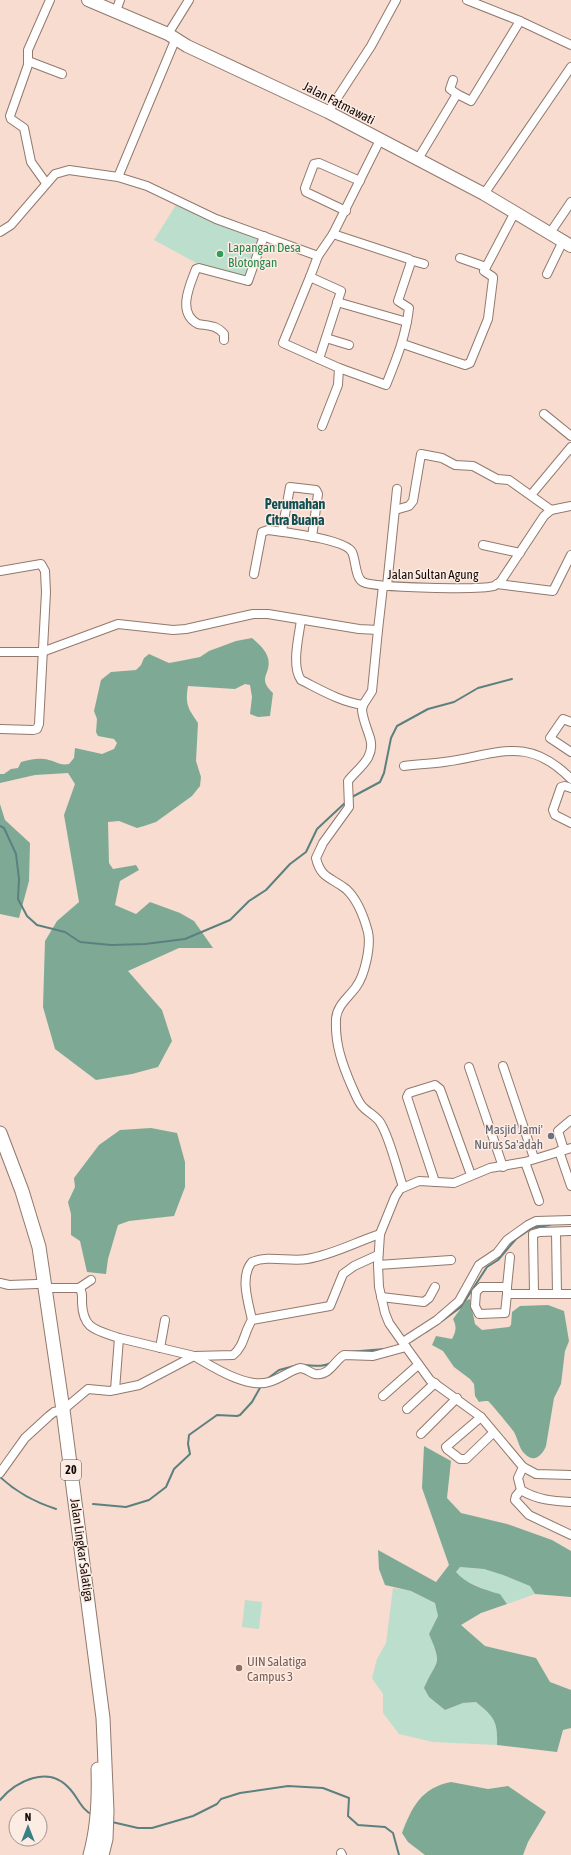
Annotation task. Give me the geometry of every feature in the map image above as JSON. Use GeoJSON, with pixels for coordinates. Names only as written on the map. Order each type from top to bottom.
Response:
{"type":"FeatureCollection","features":[{"type":"Feature","properties":{"kind":"highway","name":"Jalan Lingkar Salatiga"},"geometry":{"type":"LineString","coordinates":[[0,1133],[30,1215],[39,1247],[41,1286],[104,1718],[100,1837],[102,1855]]}},
{"type":"Feature","properties":{"kind":"highway","name":"Jalan Lingkar Salatiga"},"geometry":{"type":"LineString","coordinates":[[0,1155],[26,1226],[41,1286]]}},
{"type":"Feature","properties":{"kind":"highway","name":"Jalan Lingkar Salatiga"},"geometry":{"type":"LineString","coordinates":[[90,1855],[100,1837]]}},
{"type":"Feature","properties":{"kind":"main road","name":"Jalan Fatmawati"},"geometry":{"type":"LineString","coordinates":[[88,0],[118,5],[187,46],[328,112],[484,194],[567,244]]}},
{"type":"Feature","properties":{"kind":"street"},"geometry":{"type":"LineString","coordinates":[[46,183],[31,162],[24,128],[10,118],[28,61],[28,50],[50,0]]}},
{"type":"Feature","properties":{"kind":"street"},"geometry":{"type":"LineString","coordinates":[[118,177],[172,36],[189,0]]}},
{"type":"Feature","properties":{"kind":"street"},"geometry":{"type":"LineString","coordinates":[[328,112],[371,46],[396,0]]}},
{"type":"Feature","properties":{"kind":"street"},"geometry":{"type":"LineString","coordinates":[[467,0],[520,21],[571,45]]}},
{"type":"Feature","properties":{"kind":"street"},"geometry":{"type":"LineString","coordinates":[[453,80],[449,87],[456,94],[471,101],[520,21]]}},
{"type":"Feature","properties":{"kind":"street"},"geometry":{"type":"LineString","coordinates":[[28,61],[62,74]]}},
{"type":"Feature","properties":{"kind":"street"},"geometry":{"type":"LineString","coordinates":[[484,194],[571,67]]}},
{"type":"Feature","properties":{"kind":"street"},"geometry":{"type":"LineString","coordinates":[[418,159],[456,94]]}},
{"type":"Feature","properties":{"kind":"street"},"geometry":{"type":"LineString","coordinates":[[380,140],[346,211],[318,256],[283,343],[339,368],[386,385],[403,344],[409,308],[398,301],[410,260]]}},
{"type":"Feature","properties":{"kind":"street"},"geometry":{"type":"LineString","coordinates":[[346,211],[306,192],[305,188],[314,164],[319,163],[360,181]]}},
{"type":"Feature","properties":{"kind":"street"},"geometry":{"type":"LineString","coordinates":[[0,232],[11,224],[55,174],[70,170],[118,177],[147,186],[216,220],[318,256]]}},
{"type":"Feature","properties":{"kind":"street"},"geometry":{"type":"LineString","coordinates":[[550,233],[571,202]]}},
{"type":"Feature","properties":{"kind":"street"},"geometry":{"type":"LineString","coordinates":[[403,344],[465,365],[470,363],[488,319],[494,279],[493,277],[484,273],[515,212]]}},
{"type":"Feature","properties":{"kind":"street"},"geometry":{"type":"LineString","coordinates":[[333,234],[424,264]]}},
{"type":"Feature","properties":{"kind":"street"},"geometry":{"type":"LineString","coordinates":[[224,340],[224,334],[221,330],[213,325],[198,324],[188,315],[186,303],[187,295],[196,269],[199,268],[248,282],[264,236]]}},
{"type":"Feature","properties":{"kind":"street"},"geometry":{"type":"LineString","coordinates":[[547,274],[567,244]]}},
{"type":"Feature","properties":{"kind":"street"},"geometry":{"type":"LineString","coordinates":[[460,258],[486,267]]}},
{"type":"Feature","properties":{"kind":"street"},"geometry":{"type":"LineString","coordinates":[[310,276],[340,290],[319,359]]}},
{"type":"Feature","properties":{"kind":"street"},"geometry":{"type":"LineString","coordinates":[[337,302],[407,322]]}},
{"type":"Feature","properties":{"kind":"street"},"geometry":{"type":"LineString","coordinates":[[326,338],[349,345]]}},
{"type":"Feature","properties":{"kind":"street"},"geometry":{"type":"LineString","coordinates":[[322,426],[338,385],[339,368]]}},
{"type":"Feature","properties":{"kind":"street"},"geometry":{"type":"LineString","coordinates":[[544,414],[571,436]]}},
{"type":"Feature","properties":{"kind":"street"},"geometry":{"type":"LineString","coordinates":[[531,495],[571,447]]}},
{"type":"Feature","properties":{"kind":"street"},"geometry":{"type":"LineString","coordinates":[[395,510],[409,506],[413,501],[421,454],[442,458],[455,465],[473,466],[497,479],[509,480],[551,510],[571,506]]}},
{"type":"Feature","properties":{"kind":"street"},"geometry":{"type":"LineString","coordinates":[[282,531],[289,488],[292,486],[298,487],[317,492],[312,537]]}},
{"type":"Feature","properties":{"kind":"street"},"geometry":{"type":"LineString","coordinates":[[397,489],[378,630],[372,690],[363,705],[363,715],[370,739],[371,749],[368,758],[357,773],[348,781],[348,808],[333,828],[316,856],[319,867],[325,876],[346,889],[350,894],[362,916],[368,933],[364,975],[339,1008],[336,1017],[338,1049],[360,1104],[381,1123],[403,1187]]}},
{"type":"Feature","properties":{"kind":"street","name":"Jalan Sultan Agung"},"geometry":{"type":"LineString","coordinates":[[254,574],[262,532],[268,530],[282,531],[334,542],[350,549],[356,563],[360,580],[365,583],[385,586],[457,588],[497,584],[504,578],[544,516],[551,510]]}},
{"type":"Feature","properties":{"kind":"street"},"geometry":{"type":"LineString","coordinates":[[483,545],[520,553]]}},
{"type":"Feature","properties":{"kind":"street"},"geometry":{"type":"LineString","coordinates":[[497,584],[553,591],[571,555]]}},
{"type":"Feature","properties":{"kind":"street"},"geometry":{"type":"LineString","coordinates":[[0,571],[41,564],[44,567],[46,576],[40,716],[38,728],[33,730],[0,729]]}},
{"type":"Feature","properties":{"kind":"street"},"geometry":{"type":"LineString","coordinates":[[0,652],[42,652],[118,624],[173,630],[206,626],[232,617],[253,614],[268,614],[378,630]]}},
{"type":"Feature","properties":{"kind":"street"},"geometry":{"type":"LineString","coordinates":[[301,620],[296,667],[301,680],[349,703],[363,705]]}},
{"type":"Feature","properties":{"kind":"street"},"geometry":{"type":"LineString","coordinates":[[571,722],[564,719],[550,738],[571,752]]}},
{"type":"Feature","properties":{"kind":"street"},"geometry":{"type":"LineString","coordinates":[[404,766],[444,762],[486,753],[523,750],[544,757],[555,764],[571,779]]}},
{"type":"Feature","properties":{"kind":"street"},"geometry":{"type":"LineString","coordinates":[[571,788],[565,786],[561,787],[553,810],[555,815],[571,823]]}},
{"type":"Feature","properties":{"kind":"street"},"geometry":{"type":"LineString","coordinates":[[503,1066],[534,1158]]}},
{"type":"Feature","properties":{"kind":"street"},"geometry":{"type":"LineString","coordinates":[[469,1067],[503,1167]]}},
{"type":"Feature","properties":{"kind":"street"},"geometry":{"type":"LineString","coordinates":[[435,1182],[407,1097],[409,1093],[435,1085],[440,1089],[471,1175]]}},
{"type":"Feature","properties":{"kind":"street"},"geometry":{"type":"LineString","coordinates":[[571,1120],[558,1131],[565,1150],[571,1186]]}},
{"type":"Feature","properties":{"kind":"street"},"geometry":{"type":"LineString","coordinates":[[565,1150],[534,1158],[525,1162],[503,1167],[490,1168],[454,1183],[418,1181],[403,1187],[395,1197],[380,1234],[378,1265],[381,1297],[389,1323],[418,1365],[435,1383],[481,1417],[523,1467],[536,1474],[571,1475]]}},
{"type":"Feature","properties":{"kind":"street"},"geometry":{"type":"LineString","coordinates":[[525,1162],[539,1201]]}},
{"type":"Feature","properties":{"kind":"street"},"geometry":{"type":"LineString","coordinates":[[194,1356],[225,1374],[265,1383],[298,1368],[303,1368],[314,1374],[324,1373],[331,1369],[344,1355],[373,1356],[404,1344],[437,1320],[459,1301],[479,1265],[497,1253],[507,1240],[528,1225],[536,1221],[571,1220]]}},
{"type":"Feature","properties":{"kind":"street"},"geometry":{"type":"LineString","coordinates":[[534,1293],[532,1235],[534,1233],[571,1231]]}},
{"type":"Feature","properties":{"kind":"street"},"geometry":{"type":"LineString","coordinates":[[556,1232],[557,1294]]}},
{"type":"Feature","properties":{"kind":"street"},"geometry":{"type":"LineString","coordinates":[[79,1288],[82,1295],[83,1315],[86,1322],[92,1327],[119,1338],[194,1356],[233,1356],[241,1346],[244,1332],[252,1320],[246,1286],[247,1273],[252,1262],[262,1260],[306,1259],[319,1256],[380,1234]]}},
{"type":"Feature","properties":{"kind":"street"},"geometry":{"type":"LineString","coordinates":[[252,1320],[330,1306],[340,1278],[343,1274],[354,1266],[378,1255]]}},
{"type":"Feature","properties":{"kind":"street"},"geometry":{"type":"LineString","coordinates":[[510,1257],[507,1291],[505,1313],[478,1314],[475,1306],[475,1298],[477,1289],[481,1287],[507,1291],[571,1294]]}},
{"type":"Feature","properties":{"kind":"street"},"geometry":{"type":"LineString","coordinates":[[378,1265],[451,1260]]}},
{"type":"Feature","properties":{"kind":"street"},"geometry":{"type":"LineString","coordinates":[[0,1283],[9,1285],[79,1288],[92,1280]]}},
{"type":"Feature","properties":{"kind":"street"},"geometry":{"type":"LineString","coordinates":[[381,1297],[424,1302],[429,1298],[435,1287]]}},
{"type":"Feature","properties":{"kind":"street"},"geometry":{"type":"LineString","coordinates":[[160,1348],[165,1320]]}},
{"type":"Feature","properties":{"kind":"street"},"geometry":{"type":"LineString","coordinates":[[115,1390],[119,1338]]}},
{"type":"Feature","properties":{"kind":"street"},"geometry":{"type":"LineString","coordinates":[[1,1470],[25,1438],[88,1388],[115,1390],[151,1380],[194,1356]]}},
{"type":"Feature","properties":{"kind":"street"},"geometry":{"type":"LineString","coordinates":[[384,1396],[418,1365]]}},
{"type":"Feature","properties":{"kind":"street"},"geometry":{"type":"LineString","coordinates":[[407,1410],[435,1383]]}},
{"type":"Feature","properties":{"kind":"street"},"geometry":{"type":"LineString","coordinates":[[421,1434],[457,1398]]}},
{"type":"Feature","properties":{"kind":"street"},"geometry":{"type":"LineString","coordinates":[[481,1417],[446,1447],[447,1449],[460,1459],[466,1459],[493,1433]]}},
{"type":"Feature","properties":{"kind":"street"},"geometry":{"type":"LineString","coordinates":[[523,1467],[518,1478],[521,1490],[532,1497],[544,1500],[571,1502]]}},
{"type":"Feature","properties":{"kind":"street"},"geometry":{"type":"LineString","coordinates":[[521,1490],[516,1496],[515,1500],[529,1515],[571,1535]]}},
{"type":"Feature","properties":{"kind":"green space","name":"Lapangan Desa Blotongan"},"geometry":{"type":"Polygon","coordinates":[[[176,205],[223,225],[262,238],[251,281],[200,265],[154,240],[176,205]]]}},
{"type":"Feature","properties":{"kind":"green space"},"geometry":{"type":"Polygon","coordinates":[[[252,638],[264,649],[268,658],[269,664],[265,679],[268,688],[273,693],[270,716],[258,717],[250,714],[252,697],[250,685],[245,684],[235,689],[188,686],[188,706],[198,723],[196,761],[201,777],[200,786],[192,796],[156,822],[137,828],[119,821],[108,822],[109,863],[113,869],[136,865],[139,870],[120,881],[115,905],[136,914],[150,902],[180,913],[194,921],[213,948],[179,948],[128,971],[162,1010],[172,1041],[158,1067],[132,1074],[96,1080],[55,1049],[43,1007],[45,941],[57,921],[79,902],[64,815],[75,784],[68,773],[35,775],[0,783],[0,774],[4,774],[11,769],[18,768],[21,762],[32,759],[44,759],[62,764],[69,764],[74,758],[75,748],[102,754],[114,749],[117,743],[114,739],[98,736],[96,732],[97,719],[94,711],[101,680],[111,672],[136,670],[141,665],[144,658],[149,654],[169,663],[200,657],[209,651],[236,641],[252,638]]]}},
{"type":"Feature","properties":{"kind":"green space"},"geometry":{"type":"Polygon","coordinates":[[[0,804],[5,820],[30,843],[29,881],[19,918],[0,914],[0,804]]]}},
{"type":"Feature","properties":{"kind":"green space"},"geometry":{"type":"Polygon","coordinates":[[[151,1128],[177,1133],[185,1162],[185,1187],[174,1216],[129,1221],[118,1225],[108,1259],[106,1274],[87,1272],[80,1241],[71,1235],[71,1214],[68,1202],[75,1187],[74,1178],[99,1145],[120,1130],[151,1128]]]}},
{"type":"Feature","properties":{"kind":"green space"},"geometry":{"type":"Polygon","coordinates":[[[470,1299],[475,1324],[482,1330],[509,1327],[511,1325],[512,1312],[520,1306],[548,1305],[564,1311],[569,1341],[565,1351],[561,1384],[554,1398],[546,1446],[542,1453],[535,1458],[528,1457],[523,1452],[514,1432],[488,1401],[479,1402],[475,1396],[474,1384],[470,1379],[454,1367],[443,1351],[432,1345],[436,1336],[452,1339],[456,1329],[453,1319],[467,1300],[470,1299]]]}},
{"type":"Feature","properties":{"kind":"green space"},"geometry":{"type":"Polygon","coordinates":[[[424,1446],[451,1461],[447,1498],[461,1513],[507,1524],[552,1540],[571,1551],[571,1597],[535,1594],[530,1586],[484,1569],[460,1567],[456,1572],[470,1583],[500,1594],[507,1604],[481,1613],[461,1625],[485,1646],[536,1658],[550,1682],[571,1690],[571,1728],[563,1730],[557,1752],[497,1745],[497,1730],[494,1720],[476,1702],[463,1703],[445,1710],[429,1697],[424,1688],[437,1662],[436,1652],[429,1634],[438,1616],[435,1603],[411,1591],[385,1585],[379,1569],[378,1550],[436,1582],[449,1565],[422,1488],[424,1446]]]}},
{"type":"Feature","properties":{"kind":"green space"},"geometry":{"type":"Polygon","coordinates":[[[460,1567],[484,1569],[503,1575],[531,1586],[535,1594],[507,1604],[500,1594],[486,1590],[462,1579],[456,1572],[460,1567]]]}},
{"type":"Feature","properties":{"kind":"green space"},"geometry":{"type":"Polygon","coordinates":[[[393,1588],[411,1591],[435,1603],[438,1616],[429,1634],[436,1652],[437,1662],[424,1688],[429,1697],[445,1710],[463,1703],[476,1702],[494,1720],[497,1730],[497,1745],[433,1742],[399,1734],[383,1713],[383,1694],[372,1678],[377,1659],[386,1643],[393,1588]]]}},
{"type":"Feature","properties":{"kind":"green space"},"geometry":{"type":"Polygon","coordinates":[[[245,1600],[262,1602],[259,1629],[242,1627],[245,1600]]]}},
{"type":"Feature","properties":{"kind":"green space"},"geometry":{"type":"Polygon","coordinates":[[[451,1782],[488,1789],[508,1786],[546,1812],[528,1842],[523,1855],[425,1855],[408,1842],[402,1833],[414,1807],[419,1800],[432,1789],[451,1782]]]}},
{"type":"Feature","properties":{"kind":"waterway"},"geometry":{"type":"LineString","coordinates":[[352,797],[380,782],[384,773],[391,738],[397,726],[428,709],[454,702],[478,688],[512,679]]}},
{"type":"Feature","properties":{"kind":"waterway"},"geometry":{"type":"LineString","coordinates":[[0,826],[4,828],[16,854],[19,879],[18,899],[27,916],[37,925],[65,932],[80,942],[111,945],[145,944],[185,939],[230,920],[249,901],[266,890],[290,864],[306,852],[317,829],[347,801]]}},
{"type":"Feature","properties":{"kind":"waterway"},"geometry":{"type":"LineString","coordinates":[[442,1321],[461,1307],[487,1267],[498,1260],[516,1239],[532,1228],[550,1225]]}},
{"type":"Feature","properties":{"kind":"waterway"},"geometry":{"type":"LineString","coordinates":[[426,1332],[437,1324]]}},
{"type":"Feature","properties":{"kind":"waterway"},"geometry":{"type":"LineString","coordinates":[[348,1352],[385,1349]]}},
{"type":"Feature","properties":{"kind":"waterway"},"geometry":{"type":"LineString","coordinates":[[303,1365],[320,1366],[331,1363]]}},
{"type":"Feature","properties":{"kind":"waterway"},"geometry":{"type":"LineString","coordinates":[[267,1379],[279,1370],[298,1365]]}},
{"type":"Feature","properties":{"kind":"waterway"},"geometry":{"type":"LineString","coordinates":[[93,1504],[126,1507],[149,1500],[166,1487],[174,1469],[190,1454],[188,1444],[189,1435],[217,1415],[240,1415],[252,1402],[261,1386]]}},
{"type":"Feature","properties":{"kind":"waterway"},"geometry":{"type":"LineString","coordinates":[[0,1477],[13,1488],[26,1496],[56,1509]]}},
{"type":"Feature","properties":{"kind":"waterway"},"geometry":{"type":"LineString","coordinates":[[0,1800],[23,1782],[33,1778],[52,1778],[61,1781],[69,1788],[85,1810],[93,1815]]}},
{"type":"Feature","properties":{"kind":"waterway"},"geometry":{"type":"LineString","coordinates":[[112,1822],[138,1828],[152,1828],[193,1816],[217,1804],[221,1799],[240,1793],[288,1786],[323,1788],[349,1798],[348,1816],[358,1825],[385,1827],[393,1833],[399,1855]]}},
{"type":"Feature","properties":{"kind":"place","name":"Lapangan Desa Blotongan"},"geometry":{"type":"Point","coordinates":[220,254]}},
{"type":"Feature","properties":{"kind":"place","name":"Masjid Jami' Nurus Sa'adah"},"geometry":{"type":"Point","coordinates":[551,1136]}},
{"type":"Feature","properties":{"kind":"place","name":"UIN Salatiga Campus 3"},"geometry":{"type":"Point","coordinates":[239,1668]}},
{"type":"Feature","properties":{"kind":"district","name":"Perumahan Citra Buana"},"geometry":{"type":"Point","coordinates":[295,512]}}]}
